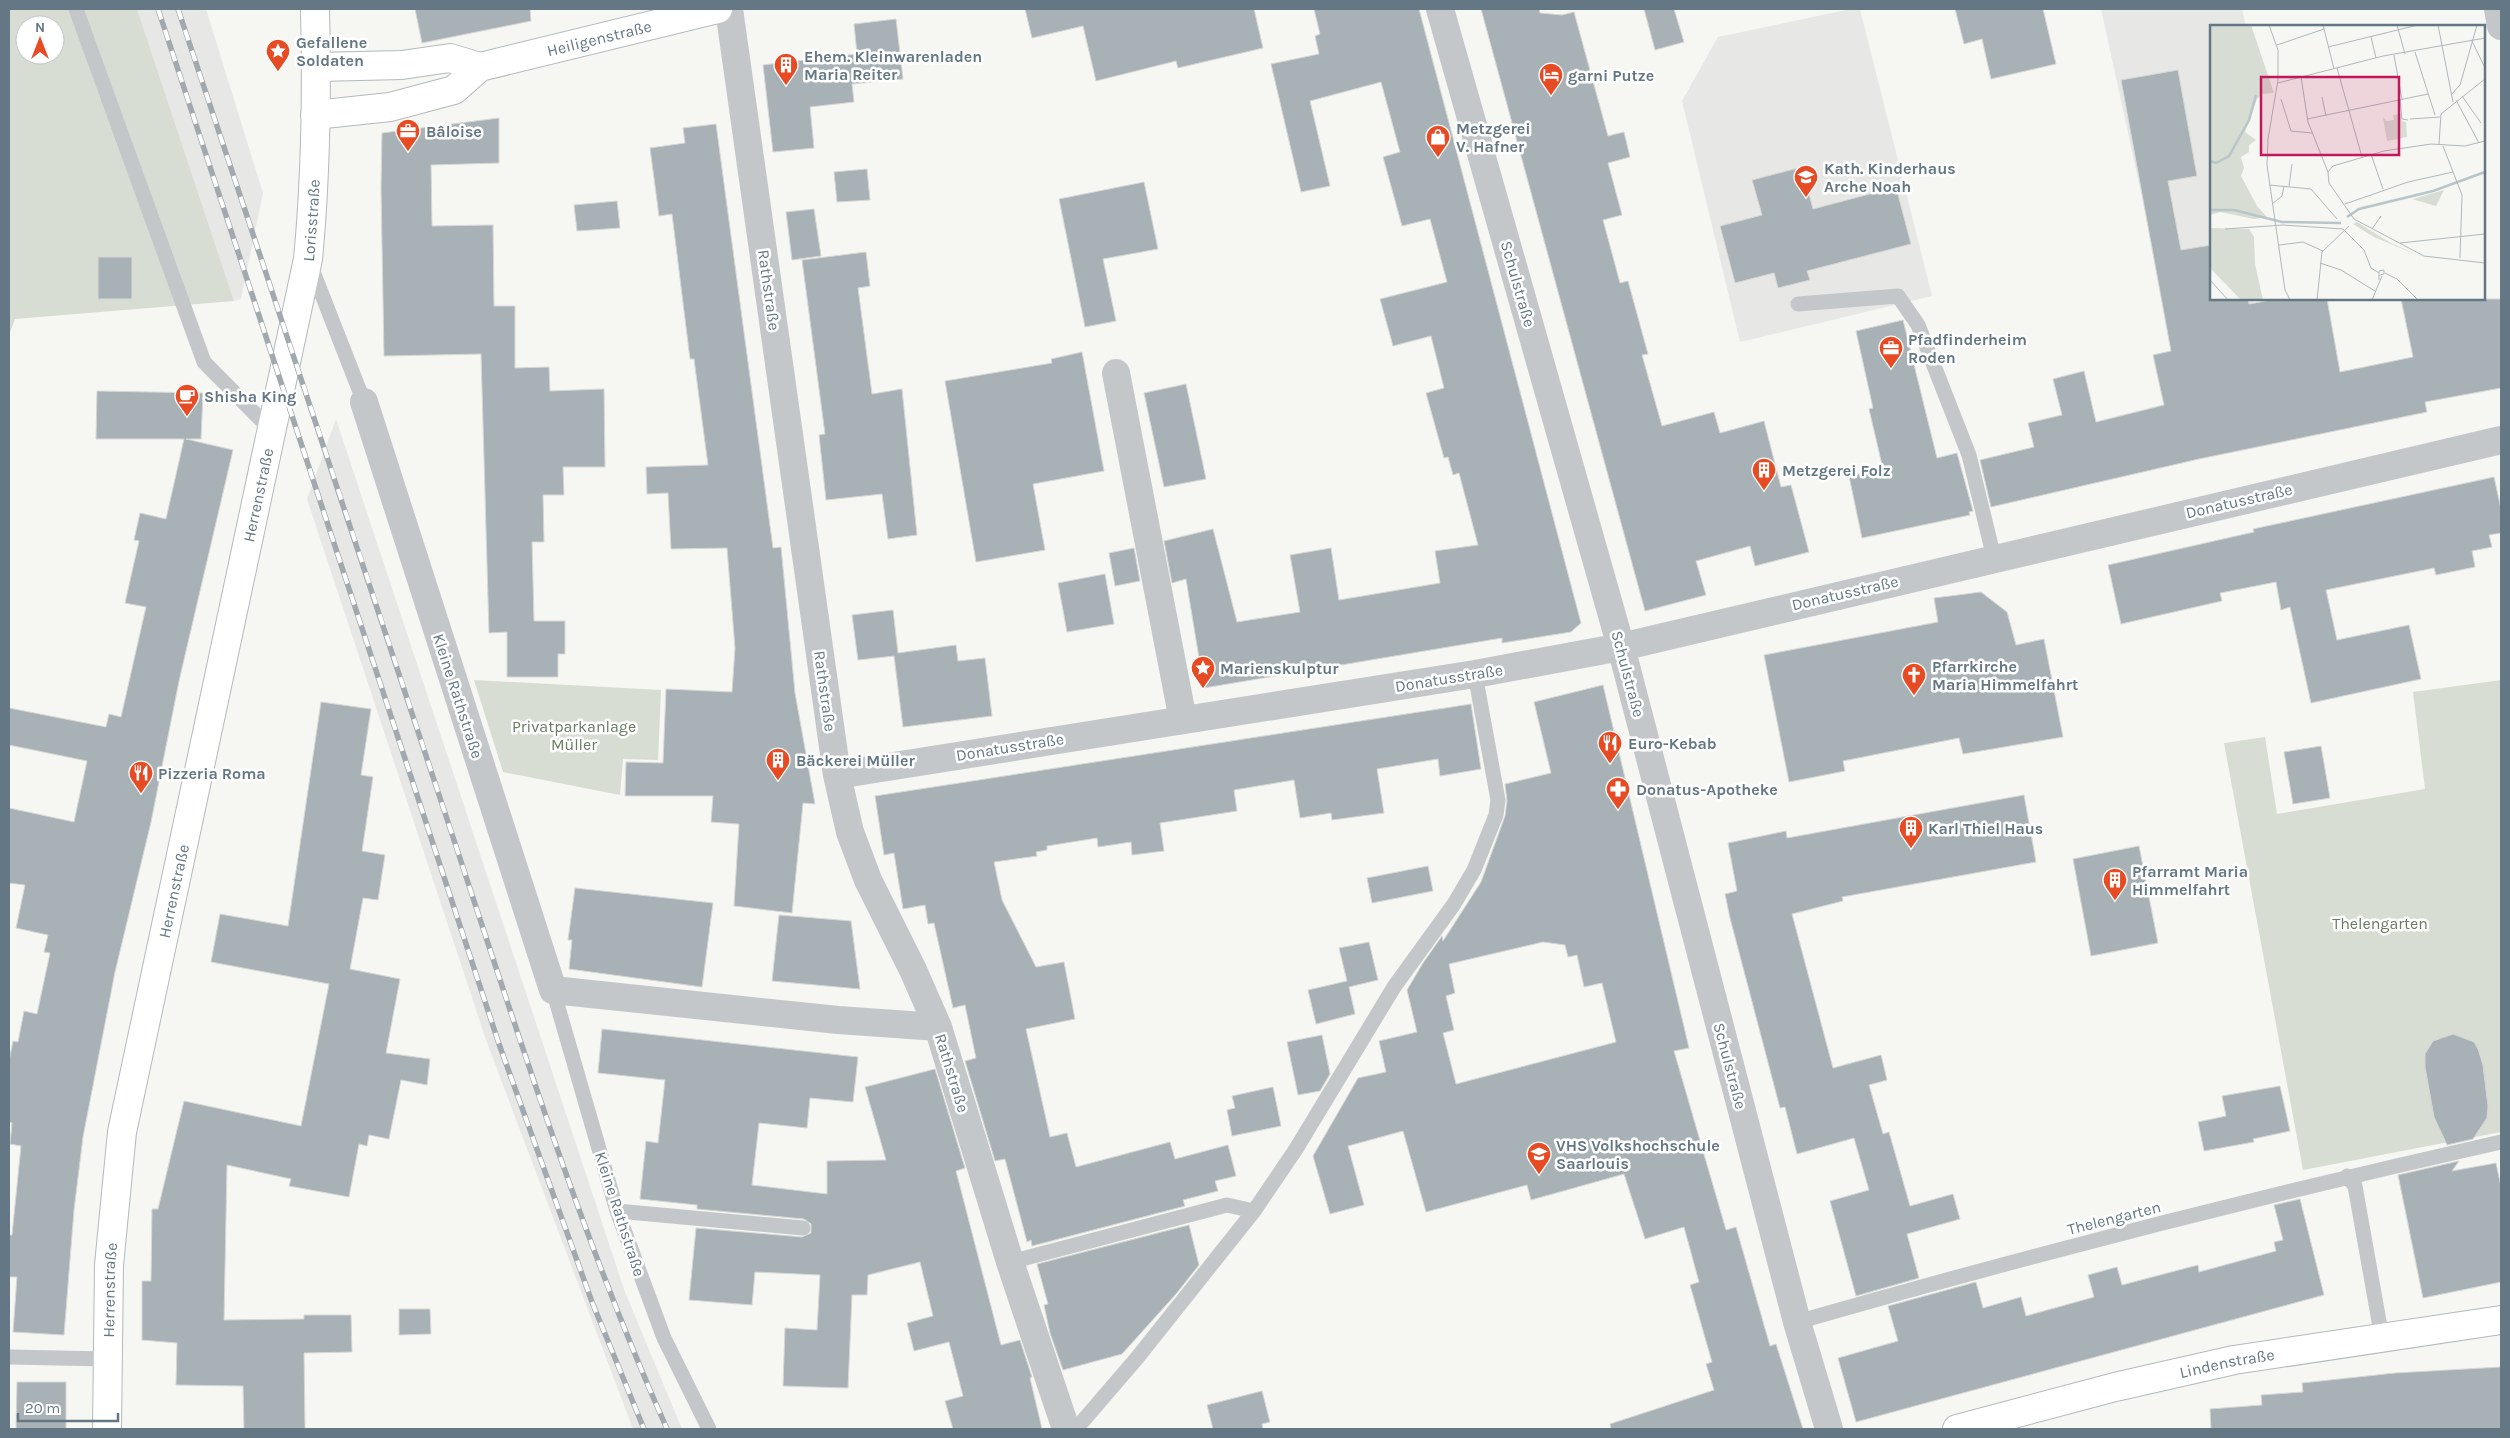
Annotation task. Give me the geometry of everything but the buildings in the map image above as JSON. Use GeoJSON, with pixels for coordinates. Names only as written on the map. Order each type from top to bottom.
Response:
{"type":"FeatureCollection","features":[{"type":"Feature","properties":{"kind":"street","name":"Lorisstraße"},"geometry":{"type":"LineString","coordinates":[[270,429],[308,259],[313,205],[317,67],[316,9]]}},
{"type":"Feature","properties":{"kind":"street","name":"Heiligenstraße"},"geometry":{"type":"LineString","coordinates":[[315,115],[390,107],[454,90],[480,67],[718,9]]}},
{"type":"Feature","properties":{"kind":"street","name":"Rathstraße"},"geometry":{"type":"LineString","coordinates":[[729,9],[837,775],[850,832],[868,880],[913,970],[938,1028],[1010,1262],[1066,1429]]}},
{"type":"Feature","properties":{"kind":"street","name":"Schulstraße"},"geometry":{"type":"LineString","coordinates":[[1440,9],[1621,647],[1797,1322],[1830,1429]]}},
{"type":"Feature","properties":{"kind":"street"},"geometry":{"type":"LineString","coordinates":[[2498,9],[2501,26]]}},
{"type":"Feature","properties":{"kind":"street"},"geometry":{"type":"LineString","coordinates":[[317,67],[402,65],[450,58],[480,67]]}},
{"type":"Feature","properties":{"kind":"street"},"geometry":{"type":"LineString","coordinates":[[1116,373],[1183,720]]}},
{"type":"Feature","properties":{"kind":"street","name":"Kleine Rathstraße"},"geometry":{"type":"LineString","coordinates":[[364,402],[553,990]]}},
{"type":"Feature","properties":{"kind":"street","name":"Herrenstraße"},"geometry":{"type":"LineString","coordinates":[[107,1429],[108,1264],[122,1132],[270,429]]}},
{"type":"Feature","properties":{"kind":"street","name":"Donatusstraße"},"geometry":{"type":"LineString","coordinates":[[837,775],[1475,674],[1621,647],[2501,440]]}},
{"type":"Feature","properties":{"kind":"street"},"geometry":{"type":"LineString","coordinates":[[553,990],[938,1028]]}},
{"type":"Feature","properties":{"kind":"street","name":"Lindenstraße"},"geometry":{"type":"LineString","coordinates":[[1957,1429],[2016,1421],[2115,1387],[2234,1360],[2501,1320]]}},
{"type":"Feature","properties":{"kind":"lane"},"geometry":{"type":"LineString","coordinates":[[76,9],[204,362],[270,429]]}},
{"type":"Feature","properties":{"kind":"lane"},"geometry":{"type":"LineString","coordinates":[[308,259],[364,402]]}},
{"type":"Feature","properties":{"kind":"lane"},"geometry":{"type":"LineString","coordinates":[[1798,304],[1898,296],[1918,325],[1969,455],[1994,558]]}},
{"type":"Feature","properties":{"kind":"lane"},"geometry":{"type":"LineString","coordinates":[[1076,1429],[1137,1358],[1254,1211],[1296,1149],[1394,987],[1454,904],[1474,870],[1496,815],[1498,800],[1475,674]]}},
{"type":"Feature","properties":{"kind":"lane","name":"Kleine Rathstraße"},"geometry":{"type":"LineString","coordinates":[[553,990],[617,1211],[664,1338],[709,1429]]}},
{"type":"Feature","properties":{"kind":"lane","name":"Thelengarten"},"geometry":{"type":"LineString","coordinates":[[1797,1322],[1920,1287],[2347,1176],[2501,1142]]}},
{"type":"Feature","properties":{"kind":"lane"},"geometry":{"type":"LineString","coordinates":[[2347,1176],[2355,1186],[2382,1338]]}},
{"type":"Feature","properties":{"kind":"lane"},"geometry":{"type":"LineString","coordinates":[[1010,1262],[1227,1205],[1254,1211]]}},
{"type":"Feature","properties":{"kind":"lane"},"geometry":{"type":"LineString","coordinates":[[617,1211],[803,1228]]}},
{"type":"Feature","properties":{"kind":"lane","name":"Herrenstraße"},"geometry":{"type":"LineString","coordinates":[[9,1357],[107,1359]]}},
{"type":"Feature","properties":{"kind":"shaded area"},"geometry":{"type":"Polygon","coordinates":[[[137,9],[206,9],[263,193],[241,299],[234,301],[137,9]]]}},
{"type":"Feature","properties":{"kind":"shaded area","name":"Kath. Kinderhaus Arche Noah"},"geometry":{"type":"Polygon","coordinates":[[[1851,9],[1860,9],[1932,296],[1740,342],[1682,101],[1718,37],[1851,9]]]}},
{"type":"Feature","properties":{"kind":"shaded area"},"geometry":{"type":"Polygon","coordinates":[[[2101,9],[2242,9],[2246,25],[2210,25],[2210,300],[2253,300],[2283,441],[2199,459],[2101,9]]]}},
{"type":"Feature","properties":{"kind":"shaded area"},"geometry":{"type":"Polygon","coordinates":[[[336,419],[625,1292],[682,1429],[633,1429],[486,1040],[307,499],[336,419]]]}},
{"type":"Feature","properties":{"kind":"green space"},"geometry":{"type":"Polygon","coordinates":[[[9,9],[137,9],[234,301],[15,319],[9,335],[9,9]]]}},
{"type":"Feature","properties":{"kind":"green space","name":"Privatparkanlage Müller"},"geometry":{"type":"Polygon","coordinates":[[[474,680],[661,690],[658,760],[623,759],[620,795],[503,772],[474,680]]]}},
{"type":"Feature","properties":{"kind":"green space","name":"Thelengarten"},"geometry":{"type":"Polygon","coordinates":[[[2501,680],[2501,1132],[2303,1170],[2224,743],[2265,737],[2277,814],[2425,789],[2413,692],[2501,680]]]}},
{"type":"Feature","properties":{"kind":"railway"},"geometry":{"type":"LineString","coordinates":[[158,9],[499,1044],[592,1302],[644,1429]]}},
{"type":"Feature","properties":{"kind":"railway"},"geometry":{"type":"LineString","coordinates":[[178,9],[547,1120],[604,1276],[634,1353],[667,1429]]}},
{"type":"Feature","properties":{"kind":"place","name":"Gefallene Soldaten"},"geometry":{"type":"Point","coordinates":[278,72]}},
{"type":"Feature","properties":{"kind":"place","name":"Ehem. Kleinwarenladen Maria Reiter"},"geometry":{"type":"Point","coordinates":[786,86]}},
{"type":"Feature","properties":{"kind":"place","name":"garni Putze"},"geometry":{"type":"Point","coordinates":[1551,96]}},
{"type":"Feature","properties":{"kind":"place","name":"Bâloise"},"geometry":{"type":"Point","coordinates":[408,152]}},
{"type":"Feature","properties":{"kind":"place","name":"Metzgerei V. Hafner"},"geometry":{"type":"Point","coordinates":[1438,158]}},
{"type":"Feature","properties":{"kind":"place","name":"Kath. Kinderhaus Arche Noah"},"geometry":{"type":"Point","coordinates":[1806,198]}},
{"type":"Feature","properties":{"kind":"place","name":"Pfadfinderheim Roden"},"geometry":{"type":"Point","coordinates":[1891,369]}},
{"type":"Feature","properties":{"kind":"place","name":"Shisha King"},"geometry":{"type":"Point","coordinates":[187,417]}},
{"type":"Feature","properties":{"kind":"place","name":"Metzgerei Folz"},"geometry":{"type":"Point","coordinates":[1764,491]}},
{"type":"Feature","properties":{"kind":"place","name":"Marienskulptur"},"geometry":{"type":"Point","coordinates":[1203,689]}},
{"type":"Feature","properties":{"kind":"place","name":"Pfarrkirche Maria Himmelfahrt"},"geometry":{"type":"Point","coordinates":[1914,696]}},
{"type":"Feature","properties":{"kind":"place","name":"Euro-Kebab"},"geometry":{"type":"Point","coordinates":[1610,764]}},
{"type":"Feature","properties":{"kind":"place","name":"Bäckerei Müller"},"geometry":{"type":"Point","coordinates":[778,781]}},
{"type":"Feature","properties":{"kind":"place","name":"Pizzeria Roma"},"geometry":{"type":"Point","coordinates":[141,794]}},
{"type":"Feature","properties":{"kind":"place","name":"Donatus-Apotheke"},"geometry":{"type":"Point","coordinates":[1618,810]}},
{"type":"Feature","properties":{"kind":"place","name":"Karl Thiel Haus"},"geometry":{"type":"Point","coordinates":[1911,849]}},
{"type":"Feature","properties":{"kind":"place","name":"Pfarramt Maria Himmelfahrt"},"geometry":{"type":"Point","coordinates":[2115,901]}},
{"type":"Feature","properties":{"kind":"place","name":"VHS Volkshochschule Saarlouis"},"geometry":{"type":"Point","coordinates":[1539,1175]}}]}
